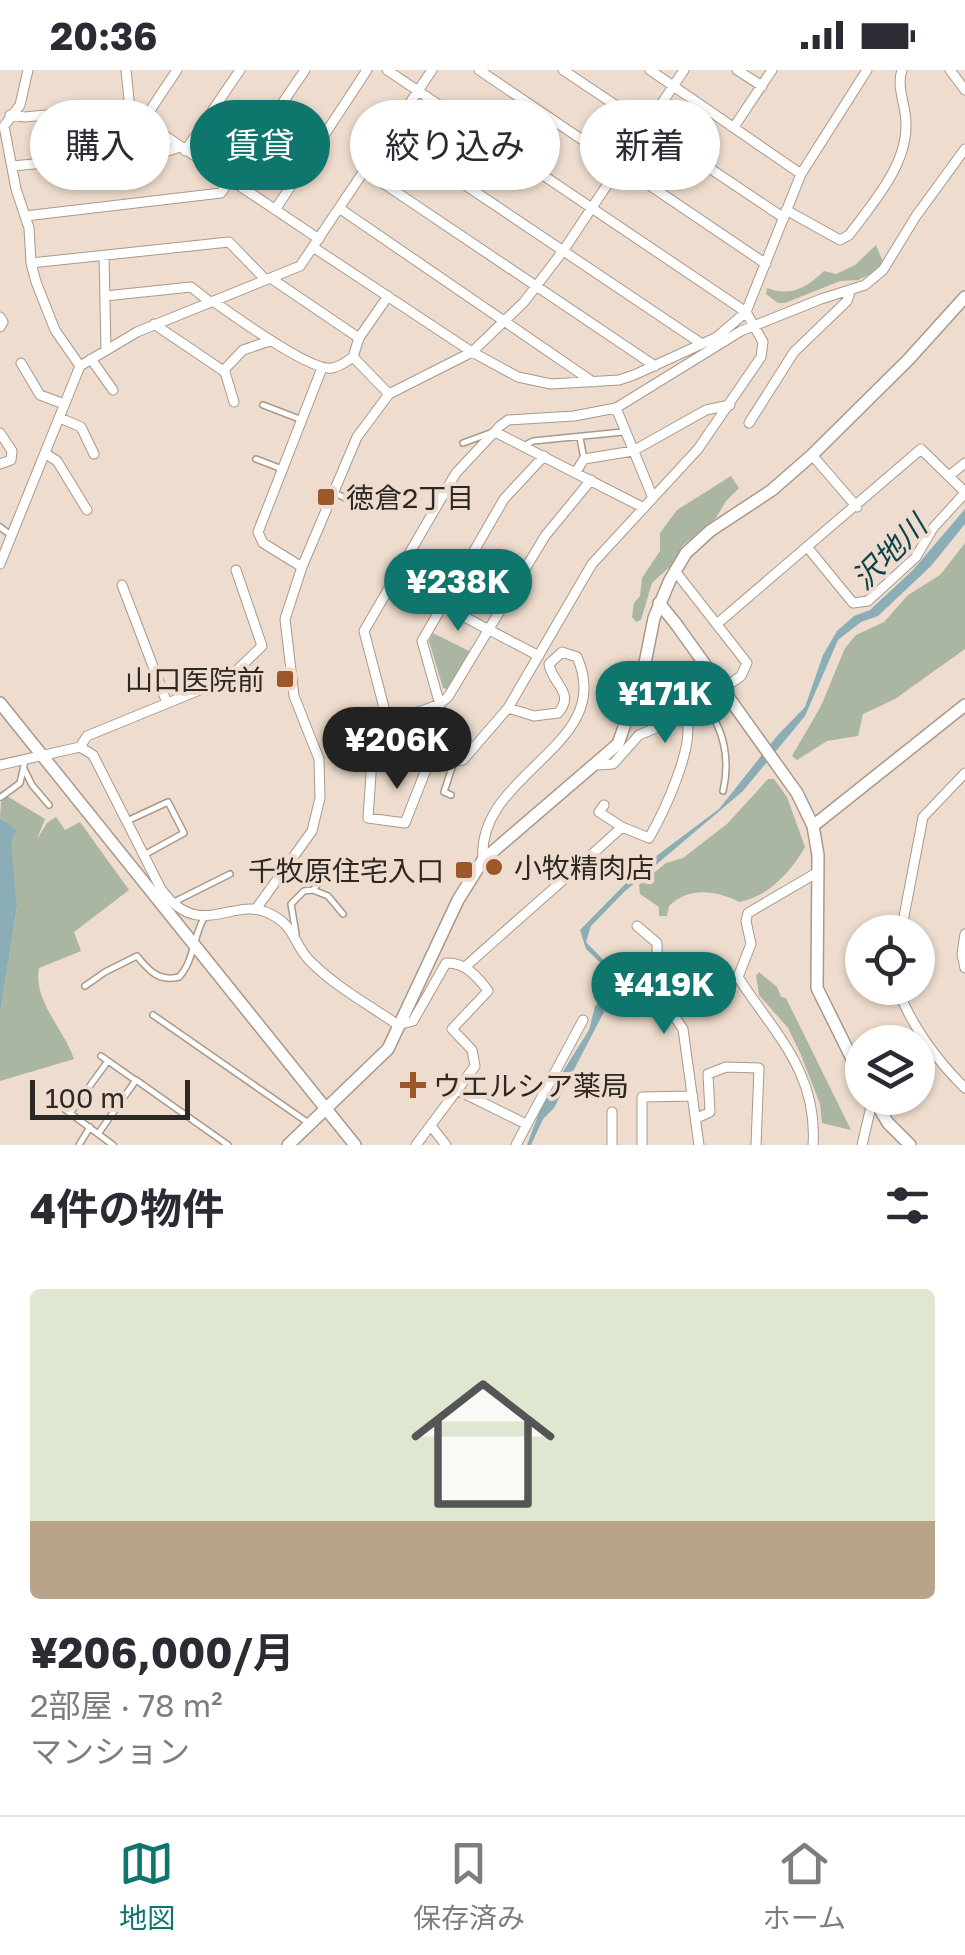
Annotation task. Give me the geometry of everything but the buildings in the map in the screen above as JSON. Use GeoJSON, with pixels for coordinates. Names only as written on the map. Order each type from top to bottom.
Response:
{"type":"FeatureCollection","features":[{"type":"Feature","properties":{"kind":"street"},"geometry":{"type":"LineString","coordinates":[[28,70],[20,105],[4,126],[25,216],[31,263],[56,330],[80,366]]}},
{"type":"Feature","properties":{"kind":"street"},"geometry":{"type":"LineString","coordinates":[[126,70],[129,100]]}},
{"type":"Feature","properties":{"kind":"street"},"geometry":{"type":"LineString","coordinates":[[157,100],[177,70]]}},
{"type":"Feature","properties":{"kind":"street"},"geometry":{"type":"LineString","coordinates":[[12,166],[183,149],[240,70]]}},
{"type":"Feature","properties":{"kind":"street"},"geometry":{"type":"LineString","coordinates":[[284,100],[304,70]]}},
{"type":"Feature","properties":{"kind":"street"},"geometry":{"type":"LineString","coordinates":[[275,210],[367,70]]}},
{"type":"Feature","properties":{"kind":"street"},"geometry":{"type":"LineString","coordinates":[[387,70],[746,312],[763,342],[762,357],[698,449],[592,564],[508,708],[466,758],[428,764],[406,824],[368,818],[374,730],[386,720],[440,705],[454,690],[545,536],[591,480]]}},
{"type":"Feature","properties":{"kind":"street"},"geometry":{"type":"LineString","coordinates":[[411,100],[432,70]]}},
{"type":"Feature","properties":{"kind":"street"},"geometry":{"type":"LineString","coordinates":[[479,70],[580,138]]}},
{"type":"Feature","properties":{"kind":"street"},"geometry":{"type":"LineString","coordinates":[[563,70],[607,100]]}},
{"type":"Feature","properties":{"kind":"street"},"geometry":{"type":"LineString","coordinates":[[650,70],[801,174]]}},
{"type":"Feature","properties":{"kind":"street"},"geometry":{"type":"LineString","coordinates":[[664,100],[684,70]]}},
{"type":"Feature","properties":{"kind":"street"},"geometry":{"type":"LineString","coordinates":[[737,70],[762,86]]}},
{"type":"Feature","properties":{"kind":"street"},"geometry":{"type":"LineString","coordinates":[[734,127],[772,70]]}},
{"type":"Feature","properties":{"kind":"street"},"geometry":{"type":"LineString","coordinates":[[244,190],[388,296],[507,372],[551,384],[618,380],[725,332],[746,312],[801,174],[866,70]]}},
{"type":"Feature","properties":{"kind":"street"},"geometry":{"type":"LineString","coordinates":[[720,173],[785,214],[840,240],[849,235],[904,150],[905,106],[897,83],[902,70]]}},
{"type":"Feature","properties":{"kind":"street"},"geometry":{"type":"LineString","coordinates":[[950,70],[965,90]]}},
{"type":"Feature","properties":{"kind":"street"},"geometry":{"type":"LineString","coordinates":[[10,115],[30,117]]}},
{"type":"Feature","properties":{"kind":"street"},"geometry":{"type":"LineString","coordinates":[[170,140],[190,154]]}},
{"type":"Feature","properties":{"kind":"street"},"geometry":{"type":"LineString","coordinates":[[386,720],[363,634],[456,474],[495,432],[508,420],[574,416],[616,408],[754,326],[865,286],[883,270],[965,149]]}},
{"type":"Feature","properties":{"kind":"street"},"geometry":{"type":"LineString","coordinates":[[25,216],[221,194],[224,190]]}},
{"type":"Feature","properties":{"kind":"street"},"geometry":{"type":"LineString","coordinates":[[0,564],[80,366],[154,324],[300,266],[351,190]]}},
{"type":"Feature","properties":{"kind":"street"},"geometry":{"type":"LineString","coordinates":[[392,190],[655,366]]}},
{"type":"Feature","properties":{"kind":"street"},"geometry":{"type":"LineString","coordinates":[[472,190],[702,344]]}},
{"type":"Feature","properties":{"kind":"street"},"geometry":{"type":"LineString","coordinates":[[256,909],[312,831],[320,798],[318,759],[294,696],[285,634],[286,608],[358,438],[389,394],[472,352],[505,320],[536,287],[604,190]]}},
{"type":"Feature","properties":{"kind":"street"},"geometry":{"type":"LineString","coordinates":[[657,190],[766,264]]}},
{"type":"Feature","properties":{"kind":"street"},"geometry":{"type":"LineString","coordinates":[[339,208],[594,382]]}},
{"type":"Feature","properties":{"kind":"street"},"geometry":{"type":"LineString","coordinates":[[31,263],[230,242],[269,279],[360,338]]}},
{"type":"Feature","properties":{"kind":"street"},"geometry":{"type":"LineString","coordinates":[[104,256],[106,350]]}},
{"type":"Feature","properties":{"kind":"street"},"geometry":{"type":"LineString","coordinates":[[105,296],[191,287],[270,340],[322,368],[338,366],[353,357],[360,338],[388,296]]}},
{"type":"Feature","properties":{"kind":"street"},"geometry":{"type":"LineString","coordinates":[[748,423],[794,352],[848,301],[850,292]]}},
{"type":"Feature","properties":{"kind":"street"},"geometry":{"type":"LineString","coordinates":[[288,1145],[379,1060],[458,900],[483,860],[597,765],[622,736],[660,603],[686,554],[812,456],[965,297]]}},
{"type":"Feature","properties":{"kind":"street"},"geometry":{"type":"LineString","coordinates":[[0,317],[0,327]]}},
{"type":"Feature","properties":{"kind":"street"},"geometry":{"type":"LineString","coordinates":[[154,324],[223,370],[234,402]]}},
{"type":"Feature","properties":{"kind":"street"},"geometry":{"type":"LineString","coordinates":[[223,370],[243,350],[270,340]]}},
{"type":"Feature","properties":{"kind":"street"},"geometry":{"type":"LineString","coordinates":[[353,357],[389,394]]}},
{"type":"Feature","properties":{"kind":"street"},"geometry":{"type":"LineString","coordinates":[[90,359],[112,390]]}},
{"type":"Feature","properties":{"kind":"street"},"geometry":{"type":"LineString","coordinates":[[20,363],[40,395],[64,404]]}},
{"type":"Feature","properties":{"kind":"street"},"geometry":{"type":"LineString","coordinates":[[302,567],[258,538],[322,368]]}},
{"type":"Feature","properties":{"kind":"street"},"geometry":{"type":"LineString","coordinates":[[576,472],[584,459],[633,451],[706,410],[730,405]]}},
{"type":"Feature","properties":{"kind":"street"},"geometry":{"type":"LineString","coordinates":[[616,408],[653,498]]}},
{"type":"Feature","properties":{"kind":"street"},"geometry":{"type":"LineString","coordinates":[[60,418],[81,428],[94,454]]}},
{"type":"Feature","properties":{"kind":"street"},"geometry":{"type":"LineString","coordinates":[[495,432],[644,508]]}},
{"type":"Feature","properties":{"kind":"street"},"geometry":{"type":"LineString","coordinates":[[0,433],[12,451],[11,460],[0,464]]}},
{"type":"Feature","properties":{"kind":"street"},"geometry":{"type":"LineString","coordinates":[[718,623],[921,449],[965,492],[933,528],[916,557],[868,601],[854,603],[808,548]]}},
{"type":"Feature","properties":{"kind":"street"},"geometry":{"type":"LineString","coordinates":[[46,454],[57,461],[87,510]]}},
{"type":"Feature","properties":{"kind":"street"},"geometry":{"type":"LineString","coordinates":[[440,705],[422,641],[504,499],[544,456]]}},
{"type":"Feature","properties":{"kind":"street"},"geometry":{"type":"LineString","coordinates":[[812,456],[857,507]]}},
{"type":"Feature","properties":{"kind":"street"},"geometry":{"type":"LineString","coordinates":[[950,475],[965,462]]}},
{"type":"Feature","properties":{"kind":"street"},"geometry":{"type":"LineString","coordinates":[[80,747],[87,736],[229,678],[262,646],[236,570]]}},
{"type":"Feature","properties":{"kind":"street"},"geometry":{"type":"LineString","coordinates":[[597,765],[613,764],[639,735],[685,716],[746,671],[745,659],[675,570]]}},
{"type":"Feature","properties":{"kind":"street"},"geometry":{"type":"LineString","coordinates":[[394,580],[539,656]]}},
{"type":"Feature","properties":{"kind":"street"},"geometry":{"type":"LineString","coordinates":[[122,585],[167,703]]}},
{"type":"Feature","properties":{"kind":"street"},"geometry":{"type":"LineString","coordinates":[[660,603],[797,793],[813,826],[818,872],[817,988],[845,1044]]}},
{"type":"Feature","properties":{"kind":"street"},"geometry":{"type":"LineString","coordinates":[[483,860],[484,838],[502,800],[578,718],[584,692],[577,656],[562,652],[549,664],[550,673],[566,696],[566,704],[558,713],[534,716],[508,708]]}},
{"type":"Feature","properties":{"kind":"street"},"geometry":{"type":"LineString","coordinates":[[0,703],[356,1145]]}},
{"type":"Feature","properties":{"kind":"street"},"geometry":{"type":"LineString","coordinates":[[813,826],[965,706]]}},
{"type":"Feature","properties":{"kind":"street"},"geometry":{"type":"LineString","coordinates":[[604,805],[599,812],[622,828],[649,838],[689,739],[685,716]]}},
{"type":"Feature","properties":{"kind":"street"},"geometry":{"type":"LineString","coordinates":[[0,764],[25,764],[42,754],[80,747],[93,755],[164,894],[204,918],[256,909],[268,912],[296,934],[312,964],[398,1026]]}},
{"type":"Feature","properties":{"kind":"street"},"geometry":{"type":"LineString","coordinates":[[371,764],[426,767]]}},
{"type":"Feature","properties":{"kind":"street"},"geometry":{"type":"LineString","coordinates":[[904,915],[923,817],[965,773]]}},
{"type":"Feature","properties":{"kind":"street"},"geometry":{"type":"LineString","coordinates":[[466,966],[622,828]]}},
{"type":"Feature","properties":{"kind":"street"},"geometry":{"type":"LineString","coordinates":[[813,1145],[813,1107],[789,1046],[738,977],[751,944],[748,913],[818,872]]}},
{"type":"Feature","properties":{"kind":"street"},"geometry":{"type":"LineString","coordinates":[[636,926],[657,942],[658,992],[683,1029],[698,1145]]}},
{"type":"Feature","properties":{"kind":"street"},"geometry":{"type":"LineString","coordinates":[[965,934],[965,968]]}},
{"type":"Feature","properties":{"kind":"street"},"geometry":{"type":"LineString","coordinates":[[398,1026],[413,1021],[446,962],[466,966],[488,991],[452,1029],[472,1050],[476,1062],[473,1072],[416,1145]]}},
{"type":"Feature","properties":{"kind":"street"},"geometry":{"type":"LineString","coordinates":[[905,1005],[965,1088]]}},
{"type":"Feature","properties":{"kind":"street"},"geometry":{"type":"LineString","coordinates":[[516,1145],[583,1020]]}},
{"type":"Feature","properties":{"kind":"street"},"geometry":{"type":"LineString","coordinates":[[697,1118],[710,1112],[708,1074],[726,1067],[759,1068],[756,1145]]}},
{"type":"Feature","properties":{"kind":"street"},"geometry":{"type":"LineString","coordinates":[[459,1090],[526,1124]]}},
{"type":"Feature","properties":{"kind":"street"},"geometry":{"type":"LineString","coordinates":[[642,1145],[642,1097],[693,1096]]}},
{"type":"Feature","properties":{"kind":"street"},"geometry":{"type":"LineString","coordinates":[[612,1112],[612,1145]]}},
{"type":"Feature","properties":{"kind":"street"},"geometry":{"type":"LineString","coordinates":[[862,1145],[869,1115]]}},
{"type":"Feature","properties":{"kind":"street"},"geometry":{"type":"LineString","coordinates":[[883,1115],[910,1145]]}},
{"type":"Feature","properties":{"kind":"street"},"geometry":{"type":"LineString","coordinates":[[431,1126],[446,1145]]}},
{"type":"Feature","properties":{"kind":"lane"},"geometry":{"type":"LineString","coordinates":[[263,405],[302,420]]}},
{"type":"Feature","properties":{"kind":"lane"},"geometry":{"type":"LineString","coordinates":[[463,443],[495,432]]}},
{"type":"Feature","properties":{"kind":"lane"},"geometry":{"type":"LineString","coordinates":[[523,446],[533,441],[626,432]]}},
{"type":"Feature","properties":{"kind":"lane"},"geometry":{"type":"LineString","coordinates":[[580,438],[584,459]]}},
{"type":"Feature","properties":{"kind":"lane"},"geometry":{"type":"LineString","coordinates":[[256,459],[283,469]]}},
{"type":"Feature","properties":{"kind":"lane"},"geometry":{"type":"LineString","coordinates":[[334,493],[362,505]]}},
{"type":"Feature","properties":{"kind":"lane"},"geometry":{"type":"LineString","coordinates":[[0,527],[12,536]]}},
{"type":"Feature","properties":{"kind":"lane"},"geometry":{"type":"LineString","coordinates":[[701,704],[720,728],[726,767],[723,791]]}},
{"type":"Feature","properties":{"kind":"lane"},"geometry":{"type":"LineString","coordinates":[[451,795],[444,792],[454,762]]}},
{"type":"Feature","properties":{"kind":"lane"},"geometry":{"type":"LineString","coordinates":[[1,797],[20,783],[25,764]]}},
{"type":"Feature","properties":{"kind":"lane"},"geometry":{"type":"LineString","coordinates":[[25,764],[32,785],[49,805]]}},
{"type":"Feature","properties":{"kind":"lane"},"geometry":{"type":"LineString","coordinates":[[126,821],[168,802],[184,834],[144,855]]}},
{"type":"Feature","properties":{"kind":"lane"},"geometry":{"type":"LineString","coordinates":[[313,890],[330,868]]}},
{"type":"Feature","properties":{"kind":"lane"},"geometry":{"type":"LineString","coordinates":[[174,902],[230,874]]}},
{"type":"Feature","properties":{"kind":"lane"},"geometry":{"type":"LineString","coordinates":[[296,934],[291,904],[304,891],[328,896],[343,914]]}},
{"type":"Feature","properties":{"kind":"lane"},"geometry":{"type":"LineString","coordinates":[[85,986],[137,956],[155,975],[176,979],[187,967],[204,918]]}},
{"type":"Feature","properties":{"kind":"lane"},"geometry":{"type":"LineString","coordinates":[[153,1015],[309,1124]]}},
{"type":"Feature","properties":{"kind":"lane"},"geometry":{"type":"LineString","coordinates":[[101,1056],[228,1145]]}},
{"type":"Feature","properties":{"kind":"lane"},"geometry":{"type":"LineString","coordinates":[[70,1113],[108,1061]]}},
{"type":"Feature","properties":{"kind":"lane"},"geometry":{"type":"LineString","coordinates":[[98,1134],[136,1080]]}},
{"type":"Feature","properties":{"kind":"lane"},"geometry":{"type":"LineString","coordinates":[[50,1099],[113,1145]]}},
{"type":"Feature","properties":{"kind":"lane"},"geometry":{"type":"LineString","coordinates":[[78,1145],[90,1127]]}},
{"type":"Feature","properties":{"kind":"green space"},"geometry":{"type":"Polygon","coordinates":[[[876,245],[883,262],[858,280],[840,281],[785,303],[766,294],[767,288],[784,292],[798,289],[824,271],[836,274],[855,265],[876,245]]]}},
{"type":"Feature","properties":{"kind":"green space"},"geometry":{"type":"Polygon","coordinates":[[[731,476],[739,488],[716,518],[682,546],[674,563],[652,583],[641,620],[636,622],[632,617],[634,603],[640,596],[642,578],[660,551],[660,533],[677,510],[731,476]]]}},
{"type":"Feature","properties":{"kind":"green space"},"geometry":{"type":"Polygon","coordinates":[[[965,543],[965,649],[895,699],[863,714],[858,736],[827,741],[797,760],[792,756],[821,706],[845,648],[856,635],[884,622],[908,595],[940,575],[965,543]]]}},
{"type":"Feature","properties":{"kind":"green space"},"geometry":{"type":"Polygon","coordinates":[[[433,633],[471,652],[447,689],[443,688],[429,641],[433,633]]]}},
{"type":"Feature","properties":{"kind":"green space"},"geometry":{"type":"Polygon","coordinates":[[[768,779],[774,779],[787,797],[805,847],[793,865],[778,882],[750,899],[739,902],[713,893],[695,893],[669,906],[667,916],[659,916],[659,907],[640,894],[639,885],[727,824],[768,779]]]}},
{"type":"Feature","properties":{"kind":"green space"},"geometry":{"type":"Polygon","coordinates":[[[7,796],[45,819],[37,839],[56,817],[65,830],[80,822],[129,890],[74,932],[81,951],[39,968],[38,980],[45,1003],[74,1059],[0,1081],[0,1014],[17,907],[10,843],[15,832],[0,817],[1,802],[7,796]]]}},
{"type":"Feature","properties":{"kind":"green space"},"geometry":{"type":"Polygon","coordinates":[[[759,972],[786,998],[851,1130],[822,1123],[820,1104],[788,1028],[759,995],[759,972]]]}},
{"type":"Feature","properties":{"kind":"water"},"geometry":{"type":"Polygon","coordinates":[[[965,509],[965,524],[931,566],[878,616],[861,622],[838,640],[805,716],[743,791],[624,892],[591,926],[586,942],[616,973],[634,963],[554,1108],[543,1119],[531,1145],[527,1145],[542,1105],[589,1030],[595,1006],[611,992],[607,969],[586,949],[580,930],[643,866],[719,809],[805,707],[823,655],[837,631],[854,616],[870,610],[913,570],[965,509]]]}},
{"type":"Feature","properties":{"kind":"water"},"geometry":{"type":"Polygon","coordinates":[[[0,818],[16,830],[11,843],[17,907],[0,1014],[0,818]]]}},
{"type":"Feature","properties":{"kind":"place","name":"徳倉2丁目"},"geometry":{"type":"Point","coordinates":[326,497]}},
{"type":"Feature","properties":{"kind":"place","name":"山口医院前"},"geometry":{"type":"Point","coordinates":[285,679]}},
{"type":"Feature","properties":{"kind":"place","name":"小牧精肉店"},"geometry":{"type":"Point","coordinates":[494,867]}},
{"type":"Feature","properties":{"kind":"place","name":"千牧原住宅入口"},"geometry":{"type":"Point","coordinates":[464,870]}},
{"type":"Feature","properties":{"kind":"place","name":"ウエルシア薬局"},"geometry":{"type":"Point","coordinates":[413,1085]}},
{"type":"Feature","properties":{"kind":"water label","name":"沢地川"},"geometry":{"type":"Point","coordinates":[889,552]}}]}
